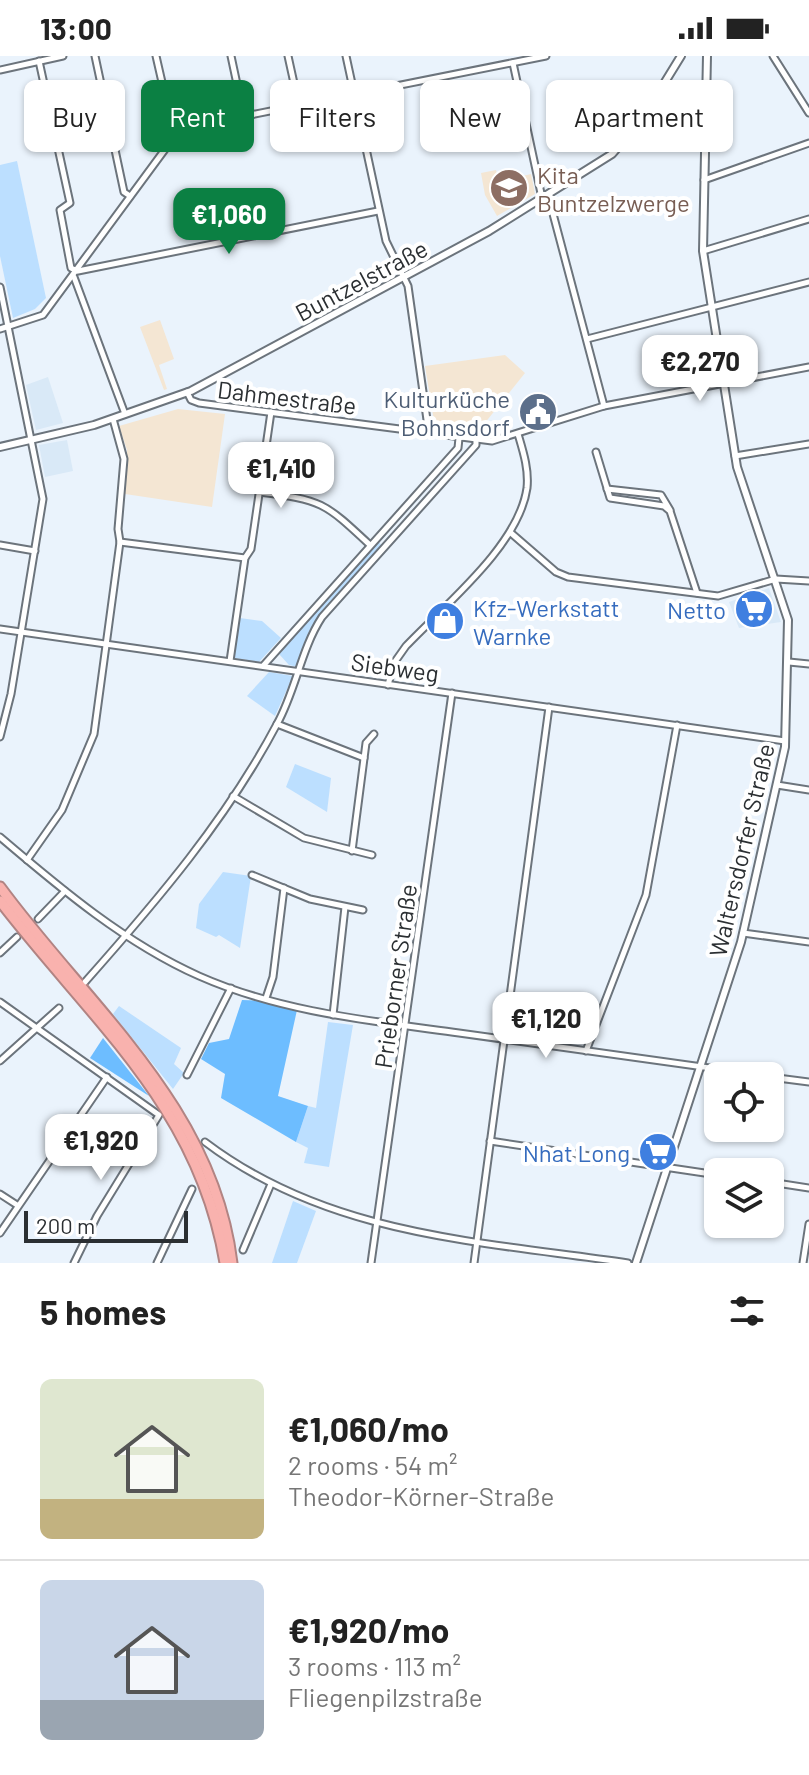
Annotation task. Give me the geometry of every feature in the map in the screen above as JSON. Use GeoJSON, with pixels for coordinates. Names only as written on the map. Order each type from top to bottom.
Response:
{"type":"FeatureCollection","features":[{"type":"Feature","properties":{"kind":"highway"},"geometry":{"type":"LineString","coordinates":[[0,887],[140,1056],[175,1105],[200,1152],[219,1199],[232,1263]]}},
{"type":"Feature","properties":{"kind":"highway"},"geometry":{"type":"LineString","coordinates":[[0,901],[160,1096],[187,1143],[207,1189],[225,1263]]}},
{"type":"Feature","properties":{"kind":"street"},"geometry":{"type":"LineString","coordinates":[[0,70],[63,56]]}},
{"type":"Feature","properties":{"kind":"street"},"geometry":{"type":"LineString","coordinates":[[95,56],[124,192],[130,196]]}},
{"type":"Feature","properties":{"kind":"street"},"geometry":{"type":"LineString","coordinates":[[156,56],[161,80]]}},
{"type":"Feature","properties":{"kind":"street"},"geometry":{"type":"LineString","coordinates":[[231,56],[236,80]]}},
{"type":"Feature","properties":{"kind":"street"},"geometry":{"type":"LineString","coordinates":[[288,56],[293,80]]}},
{"type":"Feature","properties":{"kind":"street"},"geometry":{"type":"LineString","coordinates":[[346,56],[351,80]]}},
{"type":"Feature","properties":{"kind":"street"},"geometry":{"type":"LineString","coordinates":[[404,85],[546,56]]}},
{"type":"Feature","properties":{"kind":"street","name":"Buntzelstraße"},"geometry":{"type":"LineString","coordinates":[[0,447],[113,419],[187,392],[404,277],[545,197],[622,144],[663,90],[681,56]]}},
{"type":"Feature","properties":{"kind":"street","name":"Waltersdorfer Straße"},"geometry":{"type":"LineString","coordinates":[[636,1263],[743,933],[785,741],[788,620],[734,456],[703,251],[707,56]]}},
{"type":"Feature","properties":{"kind":"street"},"geometry":{"type":"LineString","coordinates":[[773,56],[809,113]]}},
{"type":"Feature","properties":{"kind":"street"},"geometry":{"type":"LineString","coordinates":[[39,61],[70,203],[60,210],[71,268],[126,415]]}},
{"type":"Feature","properties":{"kind":"street"},"geometry":{"type":"LineString","coordinates":[[513,63],[545,197],[604,406]]}},
{"type":"Feature","properties":{"kind":"street"},"geometry":{"type":"LineString","coordinates":[[704,180],[809,143]]}},
{"type":"Feature","properties":{"kind":"street"},"geometry":{"type":"LineString","coordinates":[[0,329],[38,318],[75,274],[163,152]]}},
{"type":"Feature","properties":{"kind":"street"},"geometry":{"type":"LineString","coordinates":[[366,152],[386,241],[404,277],[429,434]]}},
{"type":"Feature","properties":{"kind":"street"},"geometry":{"type":"LineString","coordinates":[[75,274],[378,211]]}},
{"type":"Feature","properties":{"kind":"street"},"geometry":{"type":"LineString","coordinates":[[703,251],[809,219]]}},
{"type":"Feature","properties":{"kind":"street"},"geometry":{"type":"LineString","coordinates":[[587,339],[809,282]]}},
{"type":"Feature","properties":{"kind":"street"},"geometry":{"type":"LineString","coordinates":[[0,287],[43,499],[22,632],[0,737]]}},
{"type":"Feature","properties":{"kind":"street","name":"Dahmestraße"},"geometry":{"type":"LineString","coordinates":[[187,392],[199,403],[492,441],[604,406],[809,367]]}},
{"type":"Feature","properties":{"kind":"street"},"geometry":{"type":"LineString","coordinates":[[230,661],[245,558],[251,549],[271,412]]}},
{"type":"Feature","properties":{"kind":"street"},"geometry":{"type":"LineString","coordinates":[[27,860],[62,810],[94,734],[120,542],[124,459],[113,419]]}},
{"type":"Feature","properties":{"kind":"street"},"geometry":{"type":"LineString","coordinates":[[388,685],[394,663],[406,646],[511,533],[527,483],[527,465],[518,434]]}},
{"type":"Feature","properties":{"kind":"street"},"geometry":{"type":"LineString","coordinates":[[263,666],[458,448],[459,438]]}},
{"type":"Feature","properties":{"kind":"street"},"geometry":{"type":"LineString","coordinates":[[85,982],[179,872],[233,796],[277,724],[300,671],[311,635],[329,608],[476,445],[476,440]]}},
{"type":"Feature","properties":{"kind":"street"},"geometry":{"type":"LineString","coordinates":[[734,456],[809,444]]}},
{"type":"Feature","properties":{"kind":"street"},"geometry":{"type":"LineString","coordinates":[[596,452],[607,489],[614,500],[654,504],[670,511]]}},
{"type":"Feature","properties":{"kind":"street"},"geometry":{"type":"LineString","coordinates":[[607,489],[661,495],[670,511],[697,593]]}},
{"type":"Feature","properties":{"kind":"street"},"geometry":{"type":"LineString","coordinates":[[259,492],[307,499],[327,506],[370,545]]}},
{"type":"Feature","properties":{"kind":"street"},"geometry":{"type":"LineString","coordinates":[[511,533],[563,576],[723,596],[776,579],[809,581]]}},
{"type":"Feature","properties":{"kind":"street"},"geometry":{"type":"LineString","coordinates":[[120,542],[245,558]]}},
{"type":"Feature","properties":{"kind":"street"},"geometry":{"type":"LineString","coordinates":[[0,545],[35,551]]}},
{"type":"Feature","properties":{"kind":"street","name":"Siebweg"},"geometry":{"type":"LineString","coordinates":[[0,629],[785,741]]}},
{"type":"Feature","properties":{"kind":"street"},"geometry":{"type":"LineString","coordinates":[[789,662],[809,664]]}},
{"type":"Feature","properties":{"kind":"street","name":"Prieborner Straße"},"geometry":{"type":"LineString","coordinates":[[371,1263],[452,693]]}},
{"type":"Feature","properties":{"kind":"street"},"geometry":{"type":"LineString","coordinates":[[474,1263],[549,707]]}},
{"type":"Feature","properties":{"kind":"street"},"geometry":{"type":"LineString","coordinates":[[277,724],[364,758]]}},
{"type":"Feature","properties":{"kind":"street"},"geometry":{"type":"LineString","coordinates":[[586,1051],[646,895],[677,725]]}},
{"type":"Feature","properties":{"kind":"street"},"geometry":{"type":"LineString","coordinates":[[352,851],[366,743],[374,734]]}},
{"type":"Feature","properties":{"kind":"street"},"geometry":{"type":"LineString","coordinates":[[777,785],[809,790]]}},
{"type":"Feature","properties":{"kind":"street"},"geometry":{"type":"LineString","coordinates":[[233,796],[294,834],[323,845],[372,855]]}},
{"type":"Feature","properties":{"kind":"street"},"geometry":{"type":"LineString","coordinates":[[0,837],[65,891],[127,935],[199,976],[231,988],[333,1015],[704,1067]]}},
{"type":"Feature","properties":{"kind":"street"},"geometry":{"type":"LineString","coordinates":[[252,875],[284,888],[363,910]]}},
{"type":"Feature","properties":{"kind":"street"},"geometry":{"type":"LineString","coordinates":[[266,998],[273,977],[284,888]]}},
{"type":"Feature","properties":{"kind":"street"},"geometry":{"type":"LineString","coordinates":[[38,919],[65,891]]}},
{"type":"Feature","properties":{"kind":"street"},"geometry":{"type":"LineString","coordinates":[[333,1015],[345,907]]}},
{"type":"Feature","properties":{"kind":"street"},"geometry":{"type":"LineString","coordinates":[[743,933],[809,942]]}},
{"type":"Feature","properties":{"kind":"street"},"geometry":{"type":"LineString","coordinates":[[0,953],[17,937]]}},
{"type":"Feature","properties":{"kind":"street"},"geometry":{"type":"LineString","coordinates":[[187,1075],[231,988]]}},
{"type":"Feature","properties":{"kind":"street"},"geometry":{"type":"LineString","coordinates":[[0,1002],[155,1109],[159,1121],[133,1157],[74,1263]]}},
{"type":"Feature","properties":{"kind":"street"},"geometry":{"type":"LineString","coordinates":[[0,1061],[39,1030],[59,1008]]}},
{"type":"Feature","properties":{"kind":"street"},"geometry":{"type":"LineString","coordinates":[[0,1233],[107,1077]]}},
{"type":"Feature","properties":{"kind":"street"},"geometry":{"type":"LineString","coordinates":[[784,1078],[809,1082]]}},
{"type":"Feature","properties":{"kind":"street"},"geometry":{"type":"LineString","coordinates":[[490,1141],[704,1173]]}},
{"type":"Feature","properties":{"kind":"street"},"geometry":{"type":"LineString","coordinates":[[205,1142],[271,1184],[318,1206],[377,1225],[628,1263]]}},
{"type":"Feature","properties":{"kind":"street"},"geometry":{"type":"LineString","coordinates":[[243,1250],[271,1184]]}},
{"type":"Feature","properties":{"kind":"street"},"geometry":{"type":"LineString","coordinates":[[784,1184],[809,1188]]}},
{"type":"Feature","properties":{"kind":"street"},"geometry":{"type":"LineString","coordinates":[[157,1263],[192,1189]]}},
{"type":"Feature","properties":{"kind":"street"},"geometry":{"type":"LineString","coordinates":[[0,1194],[17,1205]]}},
{"type":"Feature","properties":{"kind":"street"},"geometry":{"type":"LineString","coordinates":[[803,1263],[809,1224]]}},
{"type":"Feature","properties":{"kind":"shaded area"},"geometry":{"type":"Polygon","coordinates":[[[17,161],[46,298],[35,309],[13,318],[0,256],[0,165],[17,161]]]}},
{"type":"Feature","properties":{"kind":"shaded area","name":"Kita Buntzelzwerge"},"geometry":{"type":"Polygon","coordinates":[[[496,170],[499,182],[531,174],[535,194],[497,216],[485,195],[481,173],[496,170]]]}},
{"type":"Feature","properties":{"kind":"shaded area"},"geometry":{"type":"Polygon","coordinates":[[[160,320],[174,359],[159,365],[167,389],[164,390],[140,327],[160,320]]]}},
{"type":"Feature","properties":{"kind":"shaded area"},"geometry":{"type":"Polygon","coordinates":[[[505,355],[525,373],[480,429],[480,434],[441,428],[440,423],[434,421],[425,366],[505,355]]]}},
{"type":"Feature","properties":{"kind":"shaded area"},"geometry":{"type":"Polygon","coordinates":[[[48,377],[63,423],[36,430],[26,385],[48,377]]]}},
{"type":"Feature","properties":{"kind":"shaded area"},"geometry":{"type":"Polygon","coordinates":[[[178,409],[225,414],[212,507],[125,494],[127,450],[119,426],[178,409]]]}},
{"type":"Feature","properties":{"kind":"shaded area"},"geometry":{"type":"Polygon","coordinates":[[[67,440],[73,471],[45,477],[39,445],[67,440]]]}},
{"type":"Feature","properties":{"kind":"shaded area"},"geometry":{"type":"Polygon","coordinates":[[[377,540],[382,546],[324,608],[297,667],[289,665],[279,654],[377,540]]]}},
{"type":"Feature","properties":{"kind":"shaded area","name":"Netto"},"geometry":{"type":"Polygon","coordinates":[[[769,588],[781,622],[739,628],[729,602],[769,588]]]}},
{"type":"Feature","properties":{"kind":"shaded area"},"geometry":{"type":"Polygon","coordinates":[[[240,618],[262,621],[281,638],[259,662],[234,658],[240,618]]]}},
{"type":"Feature","properties":{"kind":"shaded area"},"geometry":{"type":"Polygon","coordinates":[[[269,672],[293,676],[275,716],[247,696],[269,672]]]}},
{"type":"Feature","properties":{"kind":"shaded area"},"geometry":{"type":"Polygon","coordinates":[[[295,764],[331,778],[327,812],[286,787],[295,764]]]}},
{"type":"Feature","properties":{"kind":"shaded area"},"geometry":{"type":"Polygon","coordinates":[[[223,872],[251,876],[240,948],[219,935],[216,937],[196,928],[199,904],[223,872]]]}},
{"type":"Feature","properties":{"kind":"shaded area"},"geometry":{"type":"Polygon","coordinates":[[[242,1000],[267,1001],[297,1010],[278,1096],[308,1106],[296,1142],[221,1098],[225,1074],[201,1059],[209,1043],[229,1039],[242,1000]]]}},
{"type":"Feature","properties":{"kind":"shaded area"},"geometry":{"type":"Polygon","coordinates":[[[119,1006],[181,1048],[174,1064],[184,1073],[173,1089],[113,1014],[119,1006]]]}},
{"type":"Feature","properties":{"kind":"shaded area"},"geometry":{"type":"Polygon","coordinates":[[[328,1022],[353,1025],[329,1167],[304,1163],[308,1148],[296,1142],[308,1106],[316,1108],[328,1022]]]}},
{"type":"Feature","properties":{"kind":"shaded area"},"geometry":{"type":"Polygon","coordinates":[[[103,1038],[149,1096],[90,1058],[103,1038]]]}},
{"type":"Feature","properties":{"kind":"shaded area"},"geometry":{"type":"Polygon","coordinates":[[[293,1201],[316,1211],[297,1263],[272,1263],[293,1201]]]}},
{"type":"Feature","properties":{"kind":"place","name":"Kita Buntzelzwerge"},"geometry":{"type":"Point","coordinates":[509,188]}},
{"type":"Feature","properties":{"kind":"place","name":"Kulturküche Bohnsdorf"},"geometry":{"type":"Point","coordinates":[538,412]}},
{"type":"Feature","properties":{"kind":"place","name":"Netto"},"geometry":{"type":"Point","coordinates":[754,609]}},
{"type":"Feature","properties":{"kind":"place","name":"Kfz-Werkstatt Warnke"},"geometry":{"type":"Point","coordinates":[445,621]}},
{"type":"Feature","properties":{"kind":"place","name":"Nhat Long"},"geometry":{"type":"Point","coordinates":[658,1152]}}]}
